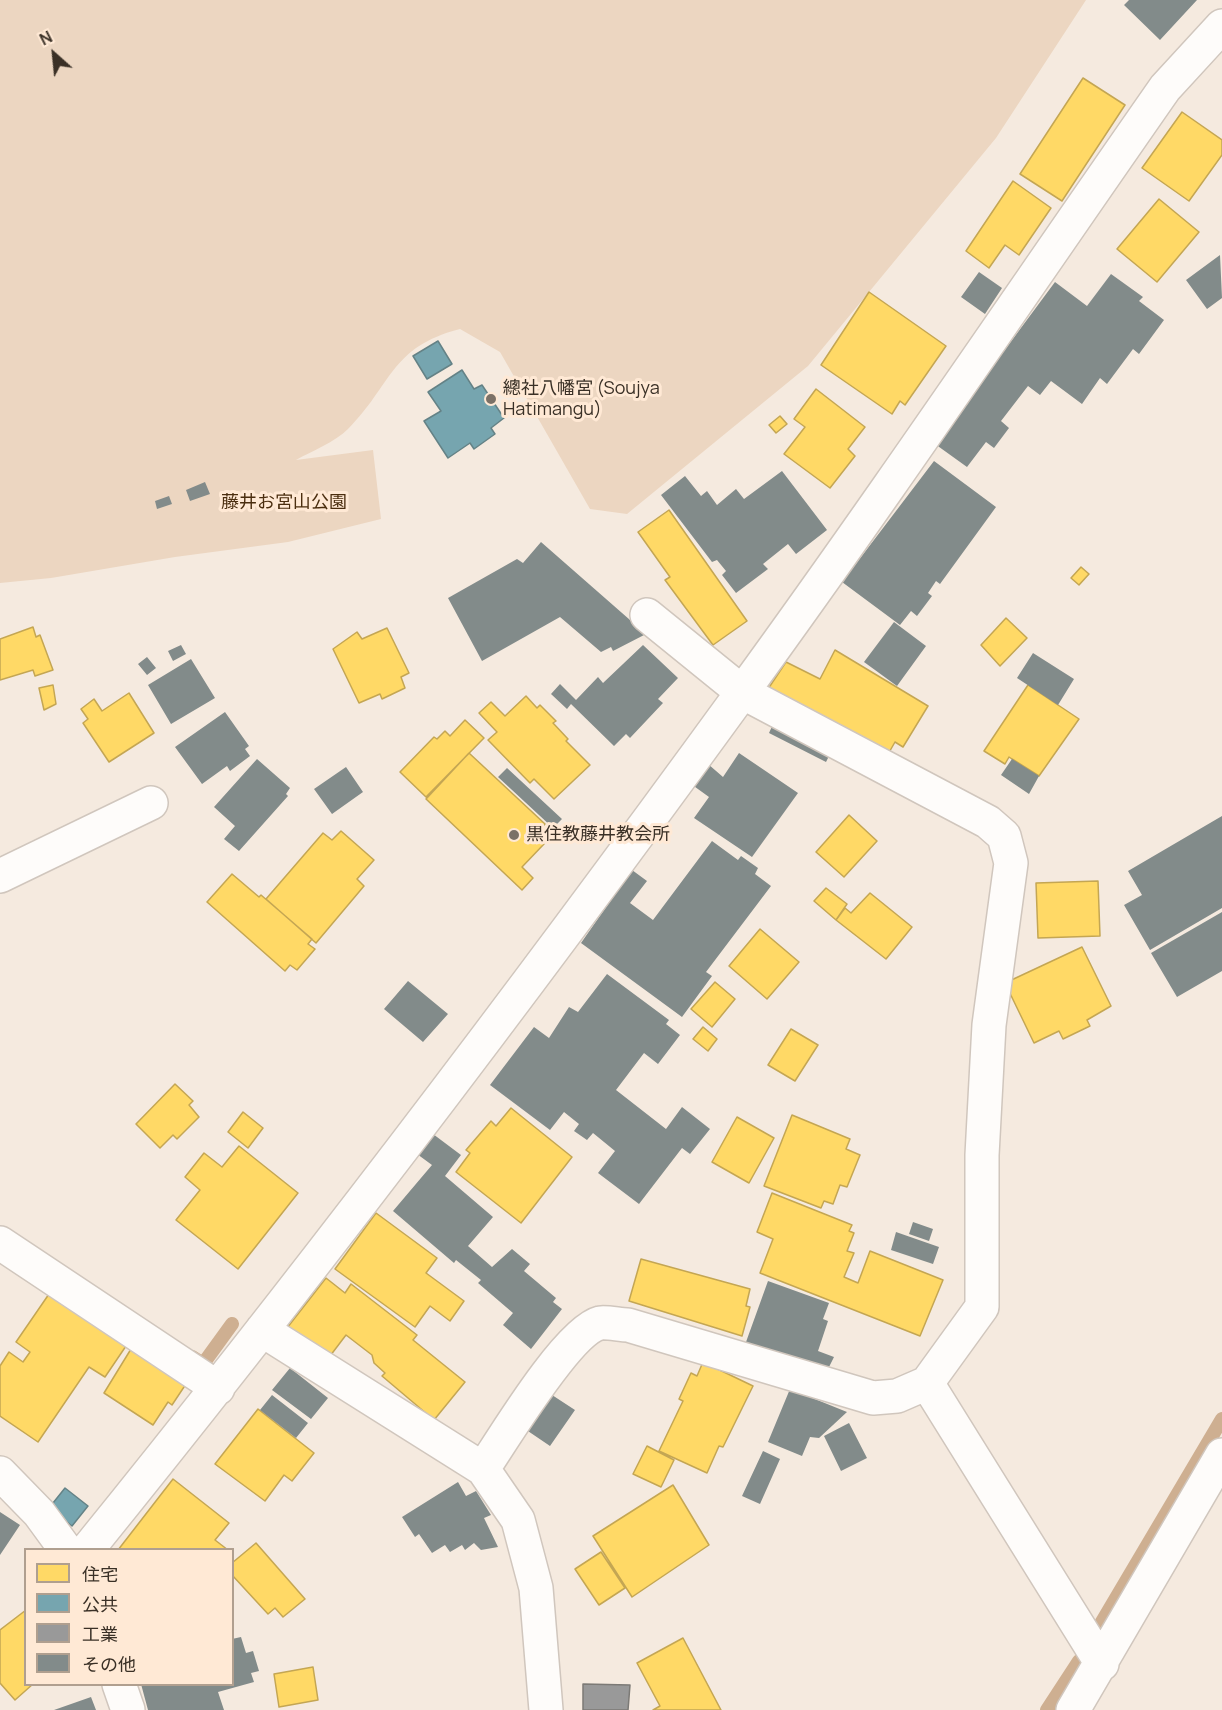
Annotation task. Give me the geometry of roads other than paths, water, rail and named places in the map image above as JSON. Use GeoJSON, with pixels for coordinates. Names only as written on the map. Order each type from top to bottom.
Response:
{"type":"FeatureCollection","features":[{"type":"Feature","properties":{"kind":"street"},"geometry":{"type":"LineString","coordinates":[[89,1548],[218,1388],[434,1106],[742,692],[1165,88],[1222,26]]}},
{"type":"Feature","properties":{"kind":"street"},"geometry":{"type":"LineString","coordinates":[[483,1469],[536,1389],[581,1334],[600,1323],[628,1325],[873,1398],[897,1396],[927,1383],[982,1307],[982,1155],[989,1025],[1011,863],[1004,836],[988,822],[742,692],[647,615]]}},
{"type":"Feature","properties":{"kind":"street"},"geometry":{"type":"LineString","coordinates":[[0,876],[151,803]]}},
{"type":"Feature","properties":{"kind":"street"},"geometry":{"type":"LineString","coordinates":[[0,1243],[218,1388]]}},
{"type":"Feature","properties":{"kind":"street"},"geometry":{"type":"LineString","coordinates":[[262,1329],[483,1469],[518,1520],[536,1588],[546,1710]]}},
{"type":"Feature","properties":{"kind":"street"},"geometry":{"type":"LineString","coordinates":[[927,1383],[1101,1664]]}},
{"type":"Feature","properties":{"kind":"street"},"geometry":{"type":"LineString","coordinates":[[1073,1710],[1222,1455]]}},
{"type":"Feature","properties":{"kind":"street"},"geometry":{"type":"LineString","coordinates":[[0,1473],[39,1513],[65,1548]]}},
{"type":"Feature","properties":{"kind":"street"},"geometry":{"type":"LineString","coordinates":[[120,1686],[128,1710]]}},
{"type":"Feature","properties":{"kind":"waterway"},"geometry":{"type":"LineString","coordinates":[[192,1357],[203,1364],[232,1324]]}},
{"type":"Feature","properties":{"kind":"waterway"},"geometry":{"type":"LineString","coordinates":[[1093,1637],[1222,1419]]}},
{"type":"Feature","properties":{"kind":"waterway"},"geometry":{"type":"LineString","coordinates":[[1047,1710],[1079,1661]]}},
{"type":"Feature","properties":{"kind":"place","name":"總社八幡宮 (Soujya Hatimangu)"},"geometry":{"type":"Point","coordinates":[491,399]}},
{"type":"Feature","properties":{"kind":"place","name":"黒住教藤井教会所"},"geometry":{"type":"Point","coordinates":[514,835]}},
{"type":"Feature","properties":{"kind":"park label","name":"藤井お宮山公園"},"geometry":{"type":"Point","coordinates":[284,503]}}]}
